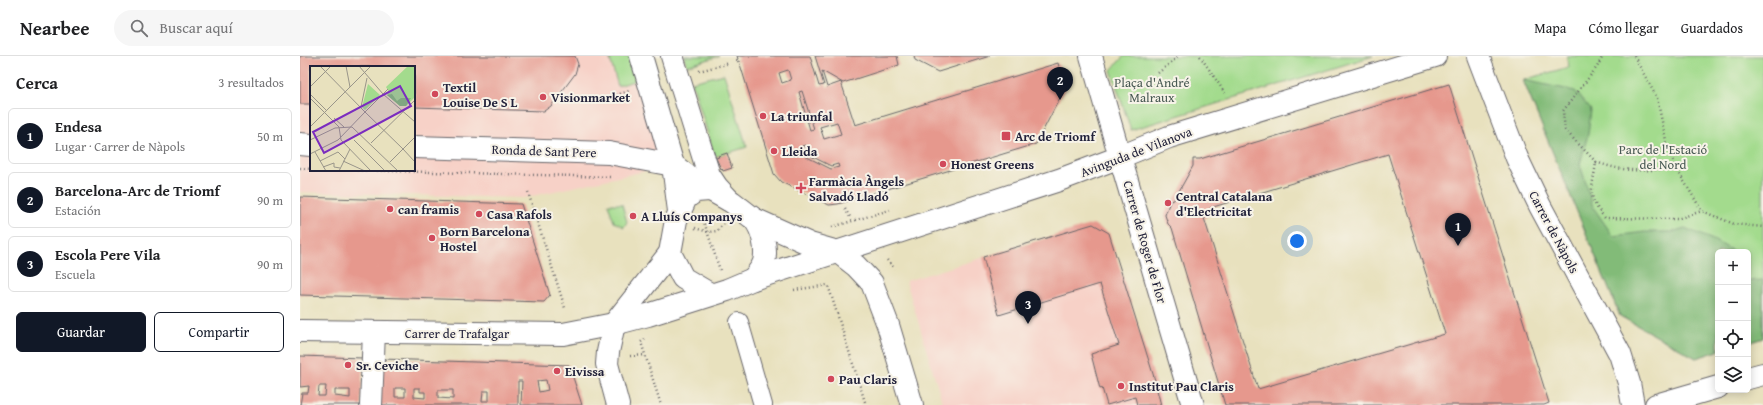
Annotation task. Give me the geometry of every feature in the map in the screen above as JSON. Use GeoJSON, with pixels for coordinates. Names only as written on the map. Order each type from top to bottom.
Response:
{"type":"FeatureCollection","features":[{"type":"Feature","properties":{"kind":"street"},"geometry":{"type":"LineString","coordinates":[[641,56],[673,165],[685,219]]}},
{"type":"Feature","properties":{"kind":"street"},"geometry":{"type":"LineString","coordinates":[[672,56],[710,175],[728,211]]}},
{"type":"Feature","properties":{"kind":"street","name":"Avinguda de Vilanova"},"geometry":{"type":"LineString","coordinates":[[716,285],[727,290],[754,279],[1059,180],[1169,137],[1435,56]]}},
{"type":"Feature","properties":{"kind":"street","name":"Carrer de Nàpols"},"geometry":{"type":"LineString","coordinates":[[1478,56],[1512,144],[1540,206],[1620,354],[1629,383],[1633,405]]}},
{"type":"Feature","properties":{"kind":"street","name":"Carrer de Roger de Flor"},"geometry":{"type":"LineString","coordinates":[[1097,60],[1120,157],[1193,405]]}},
{"type":"Feature","properties":{"kind":"street","name":"Ronda de Sant Pere"},"geometry":{"type":"LineString","coordinates":[[415,147],[609,153],[673,165]]}},
{"type":"Feature","properties":{"kind":"street"},"geometry":{"type":"LineString","coordinates":[[673,165],[709,190],[728,211],[754,219],[810,244],[838,252],[856,266],[872,283],[888,326],[912,405]]}},
{"type":"Feature","properties":{"kind":"street"},"geometry":{"type":"LineString","coordinates":[[618,405],[607,364],[614,324],[670,253],[685,219],[686,198],[696,191],[709,190]]}},
{"type":"Feature","properties":{"kind":"street"},"geometry":{"type":"LineString","coordinates":[[754,219],[761,233],[765,247],[764,263],[754,279]]}},
{"type":"Feature","properties":{"kind":"street"},"geometry":{"type":"LineString","coordinates":[[670,253],[683,278],[716,285]]}},
{"type":"Feature","properties":{"kind":"street","name":"Carrer de Trafalgar"},"geometry":{"type":"LineString","coordinates":[[300,331],[563,334],[614,324],[716,285]]}},
{"type":"Feature","properties":{"kind":"street"},"geometry":{"type":"LineString","coordinates":[[739,322],[763,405]]}},
{"type":"Feature","properties":{"kind":"street"},"geometry":{"type":"LineString","coordinates":[[371,405],[374,332]]}},
{"type":"Feature","properties":{"kind":"street"},"geometry":{"type":"LineString","coordinates":[[1751,377],[1763,374]]}},
{"type":"Feature","properties":{"kind":"street"},"geometry":{"type":"LineString","coordinates":[[1656,405],[1715,388]]}},
{"type":"Feature","properties":{"kind":"path"},"geometry":{"type":"LineString","coordinates":[[1158,73],[1179,56]]}},
{"type":"Feature","properties":{"kind":"path"},"geometry":{"type":"LineString","coordinates":[[1200,56],[1225,94]]}},
{"type":"Feature","properties":{"kind":"path"},"geometry":{"type":"LineString","coordinates":[[1603,56],[1597,68],[1563,111],[1565,130],[1596,162],[1614,169],[1640,171],[1676,168]]}},
{"type":"Feature","properties":{"kind":"path"},"geometry":{"type":"LineString","coordinates":[[1634,56],[1657,98],[1667,145],[1676,168],[1702,211],[1734,224],[1763,227]]}},
{"type":"Feature","properties":{"kind":"path"},"geometry":{"type":"LineString","coordinates":[[696,72],[730,63]]}},
{"type":"Feature","properties":{"kind":"path"},"geometry":{"type":"LineString","coordinates":[[597,101],[632,90]]}},
{"type":"Feature","properties":{"kind":"path"},"geometry":{"type":"LineString","coordinates":[[1596,162],[1591,187],[1595,207],[1605,218],[1677,219],[1702,211]]}},
{"type":"Feature","properties":{"kind":"path"},"geometry":{"type":"LineString","coordinates":[[300,168],[310,169]]}},
{"type":"Feature","properties":{"kind":"path"},"geometry":{"type":"LineString","coordinates":[[394,171],[615,177]]}},
{"type":"Feature","properties":{"kind":"path"},"geometry":{"type":"LineString","coordinates":[[528,192],[565,308]]}},
{"type":"Feature","properties":{"kind":"path"},"geometry":{"type":"LineString","coordinates":[[845,209],[850,217]]}},
{"type":"Feature","properties":{"kind":"path"},"geometry":{"type":"LineString","coordinates":[[828,228],[892,209]]}},
{"type":"Feature","properties":{"kind":"path"},"geometry":{"type":"LineString","coordinates":[[685,219],[708,232],[717,231],[728,211]]}},
{"type":"Feature","properties":{"kind":"path"},"geometry":{"type":"LineString","coordinates":[[701,212],[708,232],[716,285]]}},
{"type":"Feature","properties":{"kind":"path"},"geometry":{"type":"LineString","coordinates":[[887,260],[895,269]]}},
{"type":"Feature","properties":{"kind":"path"},"geometry":{"type":"LineString","coordinates":[[810,287],[828,285],[866,405]]}},
{"type":"Feature","properties":{"kind":"path"},"geometry":{"type":"LineString","coordinates":[[647,338],[641,342],[661,405]]}},
{"type":"Feature","properties":{"kind":"path"},"geometry":{"type":"LineString","coordinates":[[634,356],[645,355]]}},
{"type":"Feature","properties":{"kind":"path"},"geometry":{"type":"LineString","coordinates":[[581,372],[588,370]]}},
{"type":"Feature","properties":{"kind":"shaded area"},"geometry":{"type":"Polygon","coordinates":[[[300,56],[641,56],[673,165],[523,198],[300,192],[300,56]]]}},
{"type":"Feature","properties":{"kind":"shaded area"},"geometry":{"type":"Polygon","coordinates":[[[1093,224],[1109,233],[1163,405],[943,405],[906,281],[1093,224]]]}},
{"type":"Feature","properties":{"kind":"green space"},"geometry":{"type":"Polygon","coordinates":[[[609,56],[630,56],[637,80],[618,86],[609,56]]]}},
{"type":"Feature","properties":{"kind":"green space"},"geometry":{"type":"Polygon","coordinates":[[[684,56],[719,56],[687,66],[684,56]]]}},
{"type":"Feature","properties":{"kind":"green space","name":"Plaça d'André Malraux"},"geometry":{"type":"Polygon","coordinates":[[[1124,56],[1373,56],[1131,130],[1111,70],[1124,56]]]}},
{"type":"Feature","properties":{"kind":"green space","name":"Parc de l'Estació del Nord"},"geometry":{"type":"Polygon","coordinates":[[[1567,56],[1763,56],[1763,338],[1751,342],[1751,249],[1715,249],[1715,352],[1696,358],[1620,316],[1523,80],[1569,67],[1567,56]]]}},
{"type":"Feature","properties":{"kind":"green space"},"geometry":{"type":"Polygon","coordinates":[[[724,74],[747,147],[715,157],[692,82],[724,74]]]}},
{"type":"Feature","properties":{"kind":"green space"},"geometry":{"type":"Polygon","coordinates":[[[1523,80],[1575,91],[1591,110],[1588,134],[1580,164],[1593,207],[1613,236],[1645,232],[1672,232],[1685,228],[1730,249],[1715,249],[1715,352],[1696,358],[1620,316],[1523,80]]]}},
{"type":"Feature","properties":{"kind":"green space"},"geometry":{"type":"Polygon","coordinates":[[[608,204],[622,204],[627,222],[624,227],[614,222],[608,204]]]}},
{"type":"Feature","properties":{"kind":"green space"},"geometry":{"type":"Polygon","coordinates":[[[1763,280],[1763,338],[1751,342],[1751,285],[1751,281],[1763,280]]]}},
{"type":"Feature","properties":{"kind":"building"},"geometry":{"type":"Polygon","coordinates":[[[300,56],[575,56],[578,64],[575,74],[551,106],[544,111],[415,107],[415,66],[310,66],[310,104],[300,104],[300,56]]]}},
{"type":"Feature","properties":{"kind":"building"},"geometry":{"type":"Polygon","coordinates":[[[737,56],[810,56],[819,86],[824,85],[815,56],[897,56],[899,65],[843,83],[822,71],[827,87],[841,82],[855,125],[1058,63],[1065,88],[1036,144],[838,204],[829,205],[781,182],[774,174],[739,61],[737,62],[736,60],[738,59],[737,56]],[[788,70],[779,73],[782,83],[791,80],[788,70]],[[802,91],[799,92],[810,130],[814,129],[802,91]],[[837,122],[820,127],[824,139],[841,134],[837,122]],[[805,145],[802,146],[805,156],[831,169],[839,167],[838,164],[831,166],[807,154],[805,145]]]}},
{"type":"Feature","properties":{"kind":"building"},"geometry":{"type":"Polygon","coordinates":[[[914,56],[990,56],[938,72],[915,60],[914,56]]]}},
{"type":"Feature","properties":{"kind":"building"},"geometry":{"type":"Polygon","coordinates":[[[1449,84],[1549,403],[1544,405],[1225,405],[1172,228],[1168,224],[1165,215],[1170,201],[1174,200],[1193,166],[1193,159],[1200,159],[1449,84]],[[1388,154],[1210,208],[1211,213],[1207,214],[1207,217],[1204,218],[1258,389],[1445,334],[1388,154]]]}},
{"type":"Feature","properties":{"kind":"building"},"geometry":{"type":"Polygon","coordinates":[[[727,153],[732,168],[723,171],[716,158],[727,153]]]}},
{"type":"Feature","properties":{"kind":"building"},"geometry":{"type":"Polygon","coordinates":[[[300,197],[521,204],[550,295],[544,302],[300,295],[300,197]]]}},
{"type":"Feature","properties":{"kind":"building"},"geometry":{"type":"Polygon","coordinates":[[[1093,224],[1109,233],[1158,390],[1161,405],[1137,405],[1135,397],[1107,405],[1102,388],[1100,389],[1091,354],[1119,345],[1100,284],[999,315],[983,257],[1093,224]]]}},
{"type":"Feature","properties":{"kind":"building"},"geometry":{"type":"Polygon","coordinates":[[[300,356],[363,358],[361,405],[300,405],[302,393],[308,393],[309,386],[300,387],[300,356]],[[319,386],[318,396],[325,396],[326,386],[319,386]],[[335,390],[335,396],[350,398],[350,390],[335,390]]]}},
{"type":"Feature","properties":{"kind":"building"},"geometry":{"type":"Polygon","coordinates":[[[381,359],[569,365],[582,405],[521,405],[522,381],[518,381],[518,405],[379,405],[381,359]],[[546,380],[537,381],[539,392],[548,390],[546,380]],[[395,388],[395,397],[405,397],[405,388],[395,388]],[[414,388],[414,397],[425,398],[425,392],[420,392],[420,388],[414,388]],[[438,390],[438,398],[453,399],[453,390],[438,390]],[[483,391],[482,401],[489,401],[489,391],[483,391]]]}},
{"type":"Feature","properties":{"kind":"place","name":"Textil Louise De S L"},"geometry":{"type":"Point","coordinates":[435,94]}},
{"type":"Feature","properties":{"kind":"place","name":"Visionmarket"},"geometry":{"type":"Point","coordinates":[543,97]}},
{"type":"Feature","properties":{"kind":"place","name":"Barcelona-Arc de Triomf"},"geometry":{"type":"Point","coordinates":[1060,100]}},
{"type":"Feature","properties":{"kind":"place","name":"La triunfal"},"geometry":{"type":"Point","coordinates":[763,116]}},
{"type":"Feature","properties":{"kind":"place","name":"Arc de Triomf"},"geometry":{"type":"Point","coordinates":[1006,136]}},
{"type":"Feature","properties":{"kind":"place","name":"Lleida"},"geometry":{"type":"Point","coordinates":[774,151]}},
{"type":"Feature","properties":{"kind":"place","name":"Honest Greens"},"geometry":{"type":"Point","coordinates":[943,164]}},
{"type":"Feature","properties":{"kind":"place","name":"Farmàcia Àngels Salvadó Lladó"},"geometry":{"type":"Point","coordinates":[801,188]}},
{"type":"Feature","properties":{"kind":"place","name":"Central Catalana d'Electricitat"},"geometry":{"type":"Point","coordinates":[1168,203]}},
{"type":"Feature","properties":{"kind":"place","name":"can framis"},"geometry":{"type":"Point","coordinates":[390,209]}},
{"type":"Feature","properties":{"kind":"place","name":"Casa Rafols"},"geometry":{"type":"Point","coordinates":[479,214]}},
{"type":"Feature","properties":{"kind":"place","name":"A Lluís Companys"},"geometry":{"type":"Point","coordinates":[633,216]}},
{"type":"Feature","properties":{"kind":"place","name":"Born Barcelona Hostel"},"geometry":{"type":"Point","coordinates":[432,238]}},
{"type":"Feature","properties":{"kind":"place","name":"Endesa"},"geometry":{"type":"Point","coordinates":[1458,246]}},
{"type":"Feature","properties":{"kind":"place","name":"Escola Pere Vila"},"geometry":{"type":"Point","coordinates":[1028,324]}},
{"type":"Feature","properties":{"kind":"place","name":"Sr. Ceviche"},"geometry":{"type":"Point","coordinates":[348,365]}},
{"type":"Feature","properties":{"kind":"place","name":"Eivissa"},"geometry":{"type":"Point","coordinates":[557,371]}},
{"type":"Feature","properties":{"kind":"place","name":"Pau Claris"},"geometry":{"type":"Point","coordinates":[831,379]}},
{"type":"Feature","properties":{"kind":"place","name":"Institut Pau Claris"},"geometry":{"type":"Point","coordinates":[1121,386]}}]}
